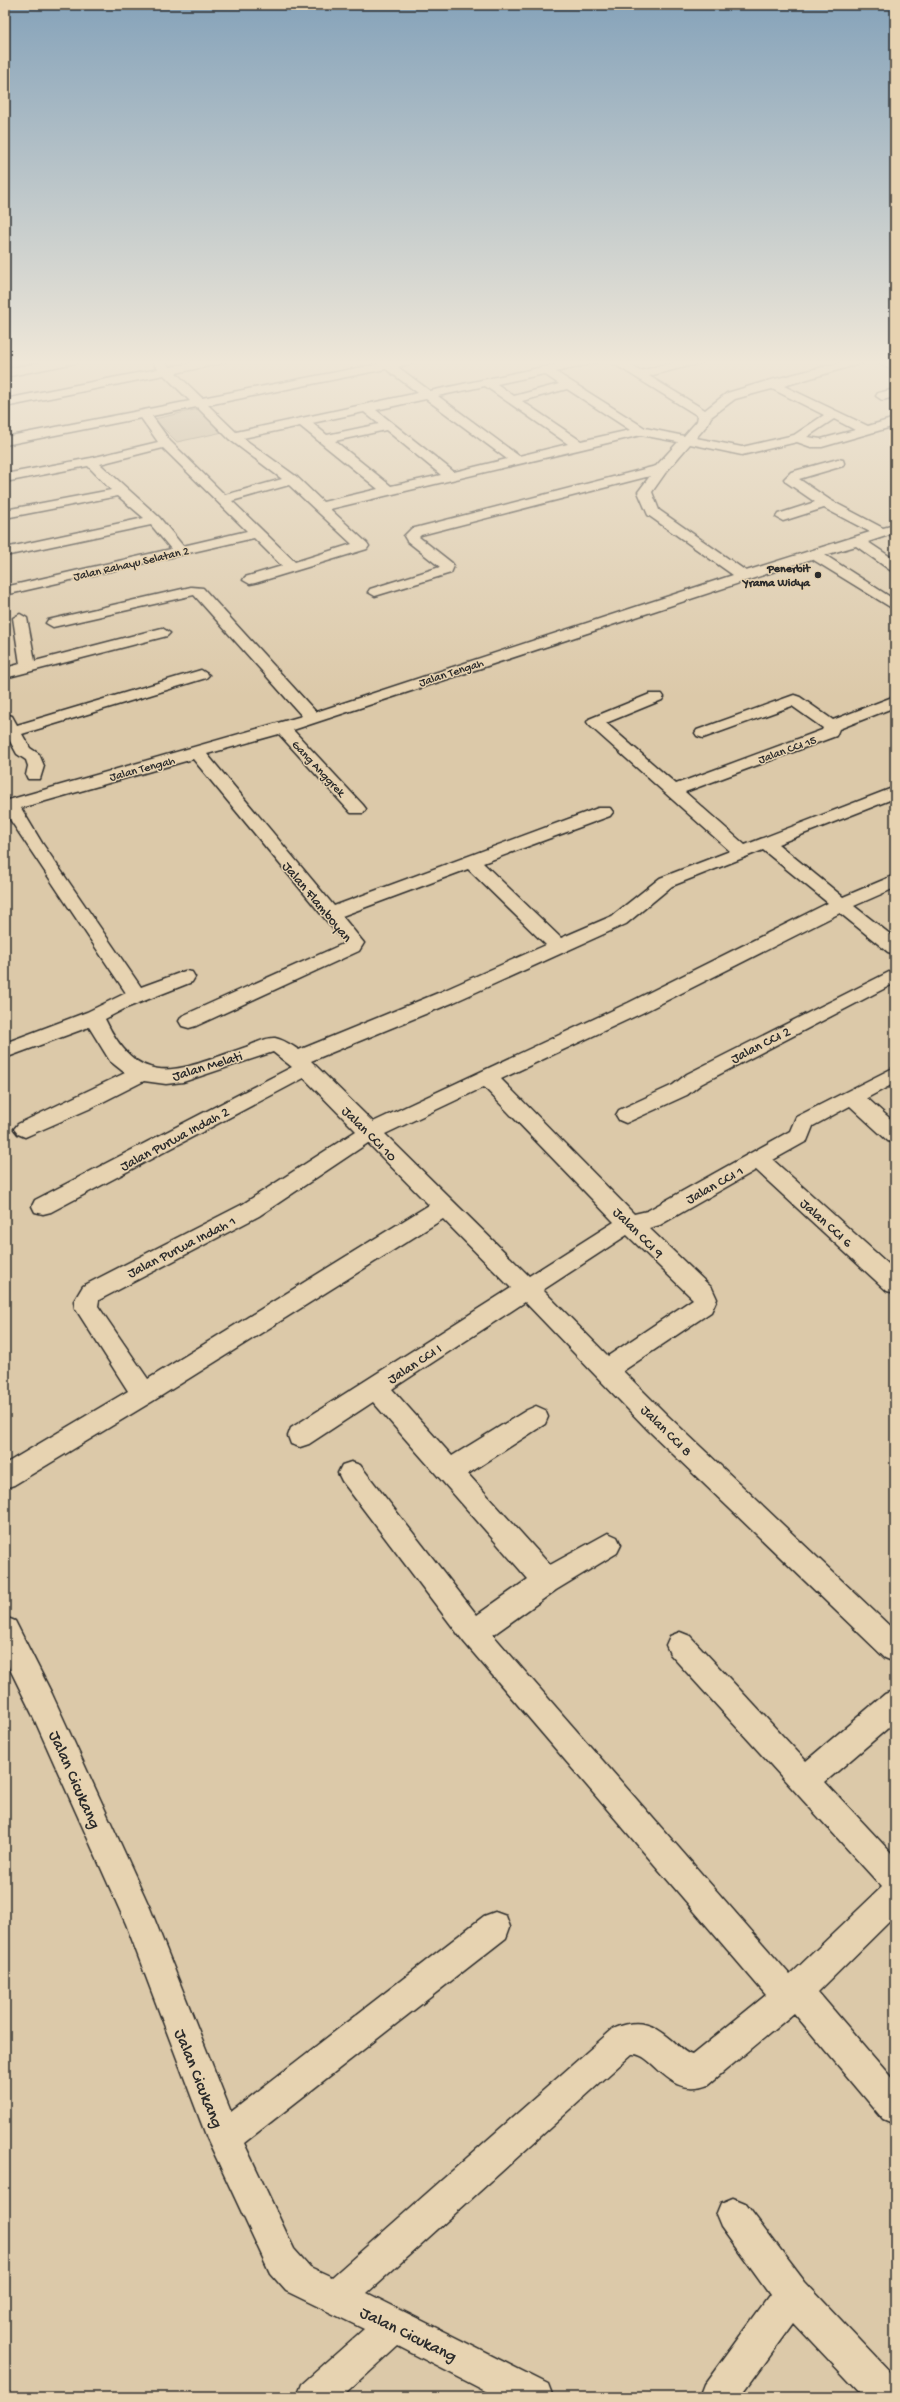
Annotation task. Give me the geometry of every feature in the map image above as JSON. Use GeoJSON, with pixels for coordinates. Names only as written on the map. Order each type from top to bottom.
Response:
{"type":"FeatureCollection","features":[{"type":"Feature","properties":{"kind":"street"},"geometry":{"type":"LineString","coordinates":[[5,478],[37,472]]}},
{"type":"Feature","properties":{"kind":"street"},"geometry":{"type":"LineString","coordinates":[[101,472],[120,492],[154,520],[181,552]]}},
{"type":"Feature","properties":{"kind":"street"},"geometry":{"type":"LineString","coordinates":[[194,472],[293,568]]}},
{"type":"Feature","properties":{"kind":"street"},"geometry":{"type":"LineString","coordinates":[[250,580],[362,546],[292,480],[281,472]]}},
{"type":"Feature","properties":{"kind":"street"},"geometry":{"type":"LineString","coordinates":[[364,472],[388,491]]}},
{"type":"Feature","properties":{"kind":"street"},"geometry":{"type":"LineString","coordinates":[[446,472],[451,476]]}},
{"type":"Feature","properties":{"kind":"street"},"geometry":{"type":"LineString","coordinates":[[321,507],[467,472]]}},
{"type":"Feature","properties":{"kind":"street"},"geometry":{"type":"LineString","coordinates":[[374,592],[446,570],[447,566],[412,538],[411,536],[416,532],[650,472]]}},
{"type":"Feature","properties":{"kind":"street"},"geometry":{"type":"LineString","coordinates":[[648,498],[660,472]]}},
{"type":"Feature","properties":{"kind":"street"},"geometry":{"type":"LineString","coordinates":[[806,472],[796,475],[791,479],[825,503],[881,533]]}},
{"type":"Feature","properties":{"kind":"street"},"geometry":{"type":"LineString","coordinates":[[625,479],[648,498],[654,512],[750,574]]}},
{"type":"Feature","properties":{"kind":"street"},"geometry":{"type":"LineString","coordinates":[[221,500],[292,480]]}},
{"type":"Feature","properties":{"kind":"street"},"geometry":{"type":"LineString","coordinates":[[5,514],[120,492]]}},
{"type":"Feature","properties":{"kind":"street"},"geometry":{"type":"LineString","coordinates":[[783,517],[825,503]]}},
{"type":"Feature","properties":{"kind":"street"},"geometry":{"type":"LineString","coordinates":[[5,552],[154,520]]}},
{"type":"Feature","properties":{"kind":"street","name":"Jalan Tengah"},"geometry":{"type":"LineString","coordinates":[[8,806],[282,728],[750,574],[895,529]]}},
{"type":"Feature","properties":{"kind":"street","name":"Jalan Rahayu Selatan 2"},"geometry":{"type":"LineString","coordinates":[[5,591],[181,552],[257,533]]}},
{"type":"Feature","properties":{"kind":"street"},"geometry":{"type":"LineString","coordinates":[[857,540],[895,567]]}},
{"type":"Feature","properties":{"kind":"street"},"geometry":{"type":"LineString","coordinates":[[813,554],[895,606]]}},
{"type":"Feature","properties":{"kind":"street"},"geometry":{"type":"LineString","coordinates":[[53,623],[198,591],[313,718]]}},
{"type":"Feature","properties":{"kind":"street"},"geometry":{"type":"LineString","coordinates":[[20,618],[28,667]]}},
{"type":"Feature","properties":{"kind":"street"},"geometry":{"type":"LineString","coordinates":[[5,673],[162,634]]}},
{"type":"Feature","properties":{"kind":"street"},"geometry":{"type":"LineString","coordinates":[[43,796],[34,775],[36,766],[33,758],[12,736],[201,675]]}},
{"type":"Feature","properties":{"kind":"street"},"geometry":{"type":"LineString","coordinates":[[656,697],[595,722],[741,851]]}},
{"type":"Feature","properties":{"kind":"street"},"geometry":{"type":"LineString","coordinates":[[703,733],[794,700],[831,726]]}},
{"type":"Feature","properties":{"kind":"street","name":"Jalan CCI 15"},"geometry":{"type":"LineString","coordinates":[[673,790],[830,733],[831,726],[893,704]]}},
{"type":"Feature","properties":{"kind":"street","name":"Gang Anggrek"},"geometry":{"type":"LineString","coordinates":[[282,728],[357,809]]}},
{"type":"Feature","properties":{"kind":"street","name":"Jalan Flamboyan"},"geometry":{"type":"LineString","coordinates":[[188,1022],[352,947],[355,943],[329,914],[202,760],[198,752]]}},
{"type":"Feature","properties":{"kind":"street","name":"Jalan Purwa Indah 2"},"geometry":{"type":"LineString","coordinates":[[43,1206],[301,1064],[618,920],[666,882],[741,851],[766,844],[895,792]]}},
{"type":"Feature","properties":{"kind":"street"},"geometry":{"type":"LineString","coordinates":[[8,806],[137,995]]}},
{"type":"Feature","properties":{"kind":"street"},"geometry":{"type":"LineString","coordinates":[[329,914],[470,860],[604,812]]}},
{"type":"Feature","properties":{"kind":"street"},"geometry":{"type":"LineString","coordinates":[[766,844],[895,948]]}},
{"type":"Feature","properties":{"kind":"street"},"geometry":{"type":"LineString","coordinates":[[470,860],[559,947]]}},
{"type":"Feature","properties":{"kind":"street","name":"Jalan Purwa Indah 1"},"geometry":{"type":"LineString","coordinates":[[144,1394],[87,1308],[86,1301],[91,1293],[251,1210],[370,1132],[719,968],[840,905],[895,881]]}},
{"type":"Feature","properties":{"kind":"street","name":"Jalan CCI 2"},"geometry":{"type":"LineString","coordinates":[[626,1114],[680,1090],[694,1079],[895,975]]}},
{"type":"Feature","properties":{"kind":"street"},"geometry":{"type":"LineString","coordinates":[[5,1051],[94,1017],[137,995],[185,978]]}},
{"type":"Feature","properties":{"kind":"street","name":"Jalan Melati"},"geometry":{"type":"LineString","coordinates":[[94,1017],[103,1038],[120,1062],[141,1074],[156,1078],[183,1075],[273,1045],[282,1048],[301,1064]]}},
{"type":"Feature","properties":{"kind":"street","name":"Jalan CCI 10"},"geometry":{"type":"LineString","coordinates":[[301,1064],[444,1207]]}},
{"type":"Feature","properties":{"kind":"street"},"geometry":{"type":"LineString","coordinates":[[25,1129],[82,1104],[141,1074]]}},
{"type":"Feature","properties":{"kind":"street","name":"Jalan CCI 1"},"geometry":{"type":"LineString","coordinates":[[528,1290],[629,1224],[652,1219],[800,1135],[803,1122],[895,1074]]}},
{"type":"Feature","properties":{"kind":"street","name":"Jalan CCI 9"},"geometry":{"type":"LineString","coordinates":[[487,1077],[629,1224],[704,1295],[706,1299],[703,1306],[607,1369]]}},
{"type":"Feature","properties":{"kind":"street"},"geometry":{"type":"LineString","coordinates":[[852,1096],[895,1135]]}},
{"type":"Feature","properties":{"kind":"street","name":"Jalan CCI 6"},"geometry":{"type":"LineString","coordinates":[[758,1159],[895,1284]]}},
{"type":"Feature","properties":{"kind":"street"},"geometry":{"type":"LineString","coordinates":[[5,1478],[144,1394],[444,1207]]}},
{"type":"Feature","properties":{"kind":"street","name":"Jalan CCI 8"},"geometry":{"type":"LineString","coordinates":[[444,1207],[607,1369],[657,1422],[895,1649]]}},
{"type":"Feature","properties":{"kind":"street","name":"Jalan CCI I"},"geometry":{"type":"LineString","coordinates":[[300,1436],[528,1290]]}},
{"type":"Feature","properties":{"kind":"street"},"geometry":{"type":"LineString","coordinates":[[376,1388],[547,1581]]}},
{"type":"Feature","properties":{"kind":"street"},"geometry":{"type":"LineString","coordinates":[[449,1472],[536,1417]]}},
{"type":"Feature","properties":{"kind":"street"},"geometry":{"type":"LineString","coordinates":[[351,1473],[474,1633],[792,1994],[895,2107]]}},
{"type":"Feature","properties":{"kind":"street"},"geometry":{"type":"LineString","coordinates":[[474,1633],[547,1581],[608,1545]]}},
{"type":"Feature","properties":{"kind":"street","name":"Jalan Cicukang"},"geometry":{"type":"LineString","coordinates":[[5,1630],[42,1704],[139,1919],[224,2138],[282,2261],[298,2279],[335,2298],[395,2325],[535,2397]]}},
{"type":"Feature","properties":{"kind":"street"},"geometry":{"type":"LineString","coordinates":[[680,1645],[895,1879]]}},
{"type":"Feature","properties":{"kind":"street"},"geometry":{"type":"LineString","coordinates":[[805,1780],[895,1704]]}},
{"type":"Feature","properties":{"kind":"street"},"geometry":{"type":"LineString","coordinates":[[335,2298],[624,2040],[638,2038],[649,2044],[682,2069],[688,2072],[697,2072],[792,1994],[895,1895]]}},
{"type":"Feature","properties":{"kind":"street"},"geometry":{"type":"LineString","coordinates":[[224,2138],[495,1927]]}},
{"type":"Feature","properties":{"kind":"street"},"geometry":{"type":"LineString","coordinates":[[733,2215],[792,2295],[889,2397]]}},
{"type":"Feature","properties":{"kind":"street"},"geometry":{"type":"LineString","coordinates":[[718,2397],[792,2295]]}},
{"type":"Feature","properties":{"kind":"street"},"geometry":{"type":"LineString","coordinates":[[315,2397],[395,2325]]}},
{"type":"Feature","properties":{"kind":"place","name":"Penerbit Yrama Widya"},"geometry":{"type":"Point","coordinates":[818,575]}}]}
